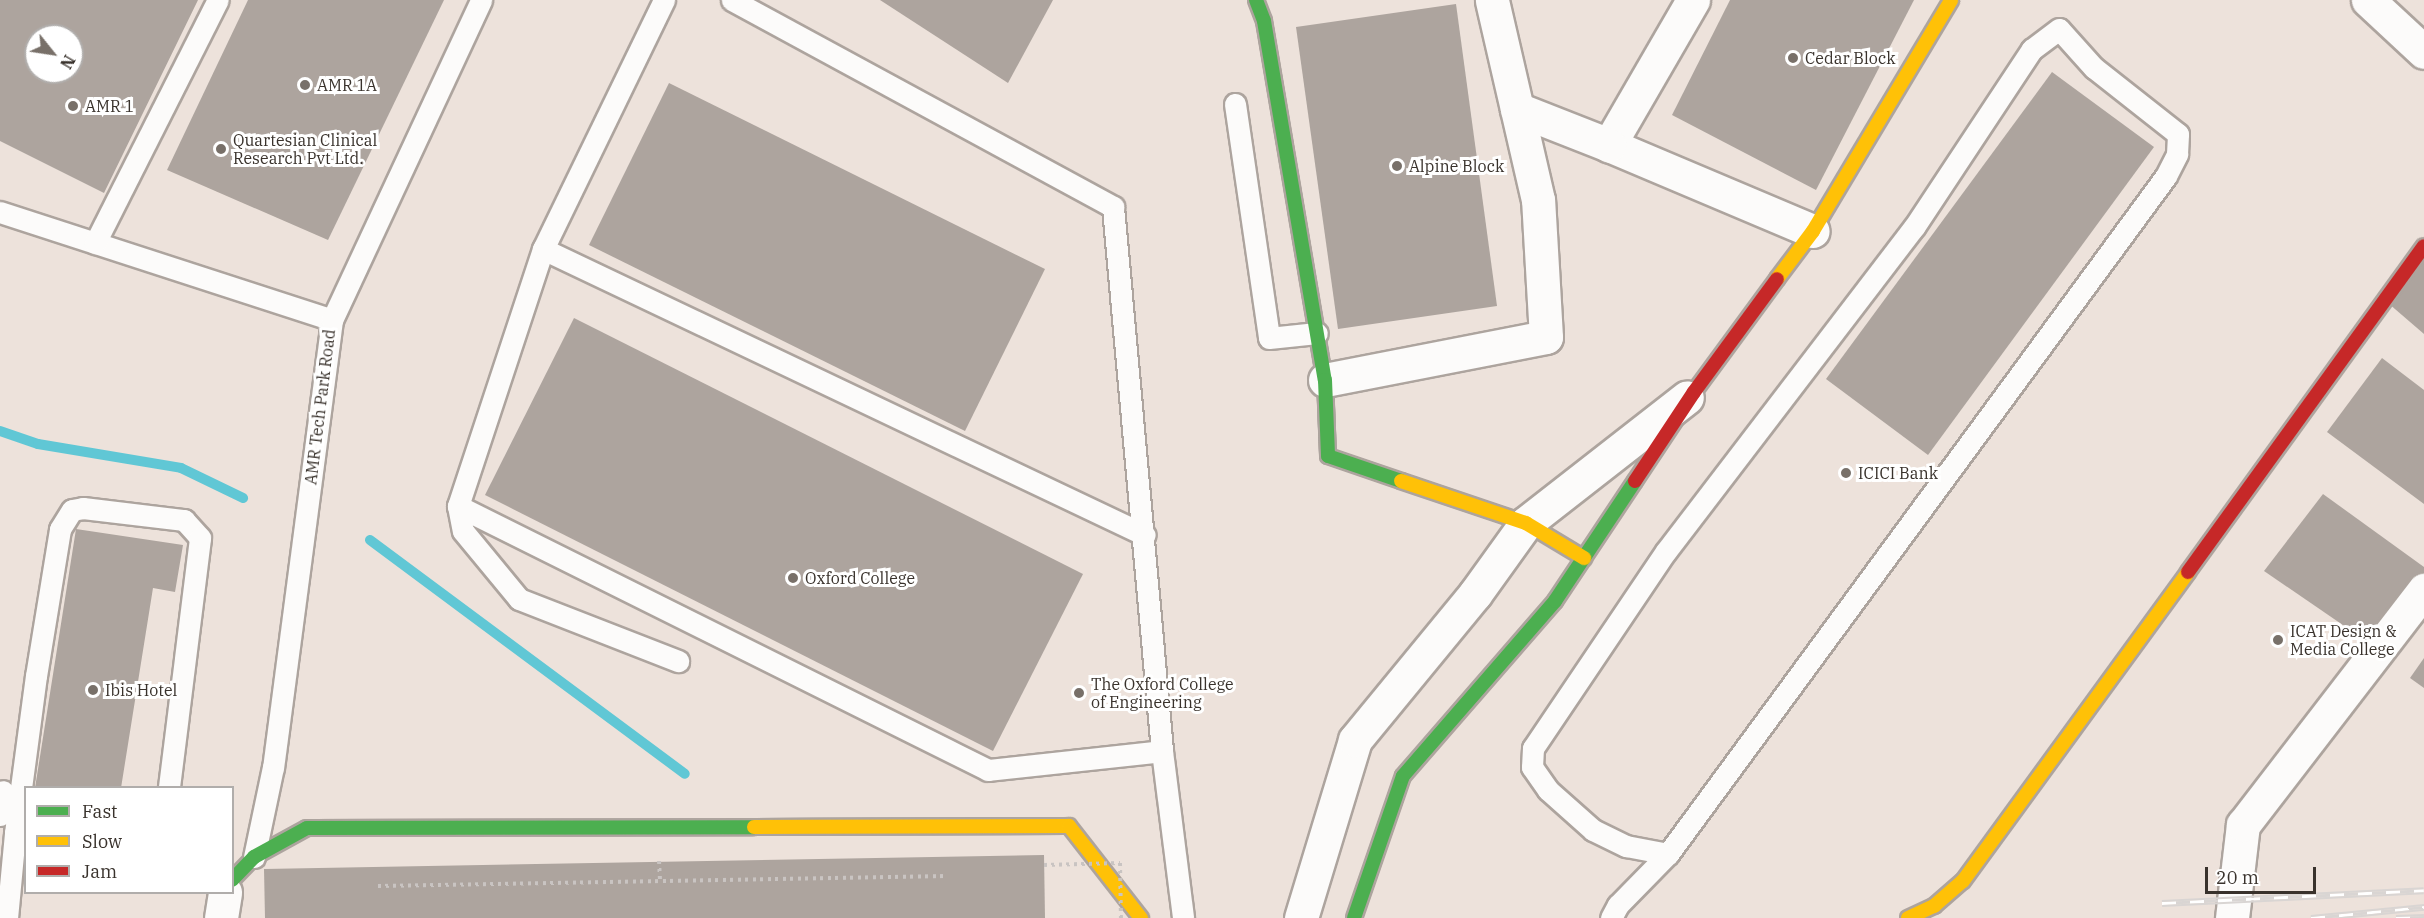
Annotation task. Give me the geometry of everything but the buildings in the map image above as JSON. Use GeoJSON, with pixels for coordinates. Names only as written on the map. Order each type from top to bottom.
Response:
{"type":"FeatureCollection","features":[{"type":"Feature","properties":{"kind":"street"},"geometry":{"type":"LineString","coordinates":[[1256,0],[1264,21],[1325,380],[1328,456],[1526,523],[1584,558]]}},
{"type":"Feature","properties":{"kind":"street"},"geometry":{"type":"LineString","coordinates":[[1325,380],[1546,337],[1538,200],[1492,0]]}},
{"type":"Feature","properties":{"kind":"street"},"geometry":{"type":"LineString","coordinates":[[1609,145],[1693,0]]}},
{"type":"Feature","properties":{"kind":"street"},"geometry":{"type":"LineString","coordinates":[[1354,918],[1403,776],[1555,601],[1694,392],[1813,231],[1951,0]]}},
{"type":"Feature","properties":{"kind":"street"},"geometry":{"type":"LineString","coordinates":[[2368,0],[2424,52]]}},
{"type":"Feature","properties":{"kind":"street"},"geometry":{"type":"LineString","coordinates":[[1517,109],[1813,231]]}},
{"type":"Feature","properties":{"kind":"street"},"geometry":{"type":"LineString","coordinates":[[1908,918],[1934,906],[1963,881],[2424,246]]}},
{"type":"Feature","properties":{"kind":"street"},"geometry":{"type":"LineString","coordinates":[[1301,918],[1352,750],[1475,594],[1526,523],[1694,392]]}},
{"type":"Feature","properties":{"kind":"street"},"geometry":{"type":"LineString","coordinates":[[2232,918],[2243,825],[2424,591]]}},
{"type":"Feature","properties":{"kind":"street"},"geometry":{"type":"LineString","coordinates":[[234,878],[254,857],[307,828],[1069,826],[1141,918]]}},
{"type":"Feature","properties":{"kind":"street"},"geometry":{"type":"LineString","coordinates":[[221,918],[225,894]]}},
{"type":"Feature","properties":{"kind":"lane"},"geometry":{"type":"LineString","coordinates":[[95,243],[218,0]]}},
{"type":"Feature","properties":{"kind":"lane"},"geometry":{"type":"LineString","coordinates":[[332,321],[481,0]]}},
{"type":"Feature","properties":{"kind":"lane"},"geometry":{"type":"LineString","coordinates":[[664,0],[543,249],[458,506],[464,531],[519,599],[678,661]]}},
{"type":"Feature","properties":{"kind":"lane"},"geometry":{"type":"LineString","coordinates":[[732,0],[1113,207],[1145,535],[1161,751],[1183,918]]}},
{"type":"Feature","properties":{"kind":"lane"},"geometry":{"type":"LineString","coordinates":[[1611,918],[1668,854],[2159,185],[2177,154],[2178,134],[2094,68],[2059,29],[2032,49],[1914,227],[1665,550],[1533,748],[1532,767],[1548,790],[1593,830],[1626,846],[1668,854]]}},
{"type":"Feature","properties":{"kind":"lane"},"geometry":{"type":"LineString","coordinates":[[1235,104],[1269,338],[1317,333]]}},
{"type":"Feature","properties":{"kind":"lane","name":"AMR Tech Park Road"},"geometry":{"type":"LineString","coordinates":[[0,212],[332,321],[273,767],[254,857]]}},
{"type":"Feature","properties":{"kind":"lane"},"geometry":{"type":"LineString","coordinates":[[543,249],[1145,535]]}},
{"type":"Feature","properties":{"kind":"lane"},"geometry":{"type":"LineString","coordinates":[[458,506],[988,770],[1161,751]]}},
{"type":"Feature","properties":{"kind":"lane"},"geometry":{"type":"LineString","coordinates":[[26,786],[60,529],[72,510],[83,508],[184,520],[200,538],[169,786]]}},
{"type":"Feature","properties":{"kind":"lane"},"geometry":{"type":"LineString","coordinates":[[0,815],[3,791]]}},
{"type":"Feature","properties":{"kind":"lane"},"geometry":{"type":"LineString","coordinates":[[7,918],[5,872],[20,834],[24,804]]}},
{"type":"Feature","properties":{"kind":"path"},"geometry":{"type":"LineString","coordinates":[[1044,865],[1120,863],[1121,918]]}},
{"type":"Feature","properties":{"kind":"path"},"geometry":{"type":"LineString","coordinates":[[378,886],[947,876]]}},
{"type":"Feature","properties":{"kind":"waterway"},"geometry":{"type":"LineString","coordinates":[[0,431],[38,444],[181,468],[243,498]]}},
{"type":"Feature","properties":{"kind":"waterway"},"geometry":{"type":"LineString","coordinates":[[370,540],[685,774]]}},
{"type":"Feature","properties":{"kind":"railway"},"geometry":{"type":"LineString","coordinates":[[2162,903],[2424,890]]}},
{"type":"Feature","properties":{"kind":"railway"},"geometry":{"type":"LineString","coordinates":[[2311,918],[2424,907]]}},
{"type":"Feature","properties":{"kind":"railway"},"geometry":{"type":"LineString","coordinates":[[2396,918],[2424,917]]}},
{"type":"Feature","properties":{"kind":"traffic: fast"},"geometry":{"type":"LineString","coordinates":[[1256,0],[1264,21],[1325,380],[1328,456],[1401,481]]}},
{"type":"Feature","properties":{"kind":"traffic: fast"},"geometry":{"type":"LineString","coordinates":[[1354,918],[1403,776],[1555,601],[1635,481]]}},
{"type":"Feature","properties":{"kind":"traffic: fast"},"geometry":{"type":"LineString","coordinates":[[234,878],[254,857],[307,828],[754,827]]}},
{"type":"Feature","properties":{"kind":"traffic: slow"},"geometry":{"type":"LineString","coordinates":[[1777,279],[1813,231],[1951,0]]}},
{"type":"Feature","properties":{"kind":"traffic: slow"},"geometry":{"type":"LineString","coordinates":[[1401,481],[1526,523],[1584,558]]}},
{"type":"Feature","properties":{"kind":"traffic: slow"},"geometry":{"type":"LineString","coordinates":[[1908,918],[1934,906],[1963,881],[2188,572]]}},
{"type":"Feature","properties":{"kind":"traffic: slow"},"geometry":{"type":"LineString","coordinates":[[754,827],[1069,826],[1141,918]]}},
{"type":"Feature","properties":{"kind":"traffic: jam"},"geometry":{"type":"LineString","coordinates":[[2188,572],[2424,246]]}},
{"type":"Feature","properties":{"kind":"traffic: jam"},"geometry":{"type":"LineString","coordinates":[[1635,481],[1694,392],[1777,279]]}},
{"type":"Feature","properties":{"kind":"place","name":"Cedar Block"},"geometry":{"type":"Point","coordinates":[1793,58]}},
{"type":"Feature","properties":{"kind":"place","name":"AMR 1A"},"geometry":{"type":"Point","coordinates":[305,85]}},
{"type":"Feature","properties":{"kind":"place","name":"AMR 1"},"geometry":{"type":"Point","coordinates":[73,106]}},
{"type":"Feature","properties":{"kind":"place","name":"Quartesian Clinical Research Pvt Ltd."},"geometry":{"type":"Point","coordinates":[221,149]}},
{"type":"Feature","properties":{"kind":"place","name":"Alpine Block"},"geometry":{"type":"Point","coordinates":[1397,166]}},
{"type":"Feature","properties":{"kind":"place","name":"ICICI Bank"},"geometry":{"type":"Point","coordinates":[1846,473]}},
{"type":"Feature","properties":{"kind":"place","name":"Oxford College"},"geometry":{"type":"Point","coordinates":[793,578]}},
{"type":"Feature","properties":{"kind":"place","name":"ICAT Design & Media College"},"geometry":{"type":"Point","coordinates":[2278,640]}},
{"type":"Feature","properties":{"kind":"place","name":"Ibis Hotel"},"geometry":{"type":"Point","coordinates":[93,690]}},
{"type":"Feature","properties":{"kind":"place","name":"The Oxford College of Engineering"},"geometry":{"type":"Point","coordinates":[1079,693]}}]}
